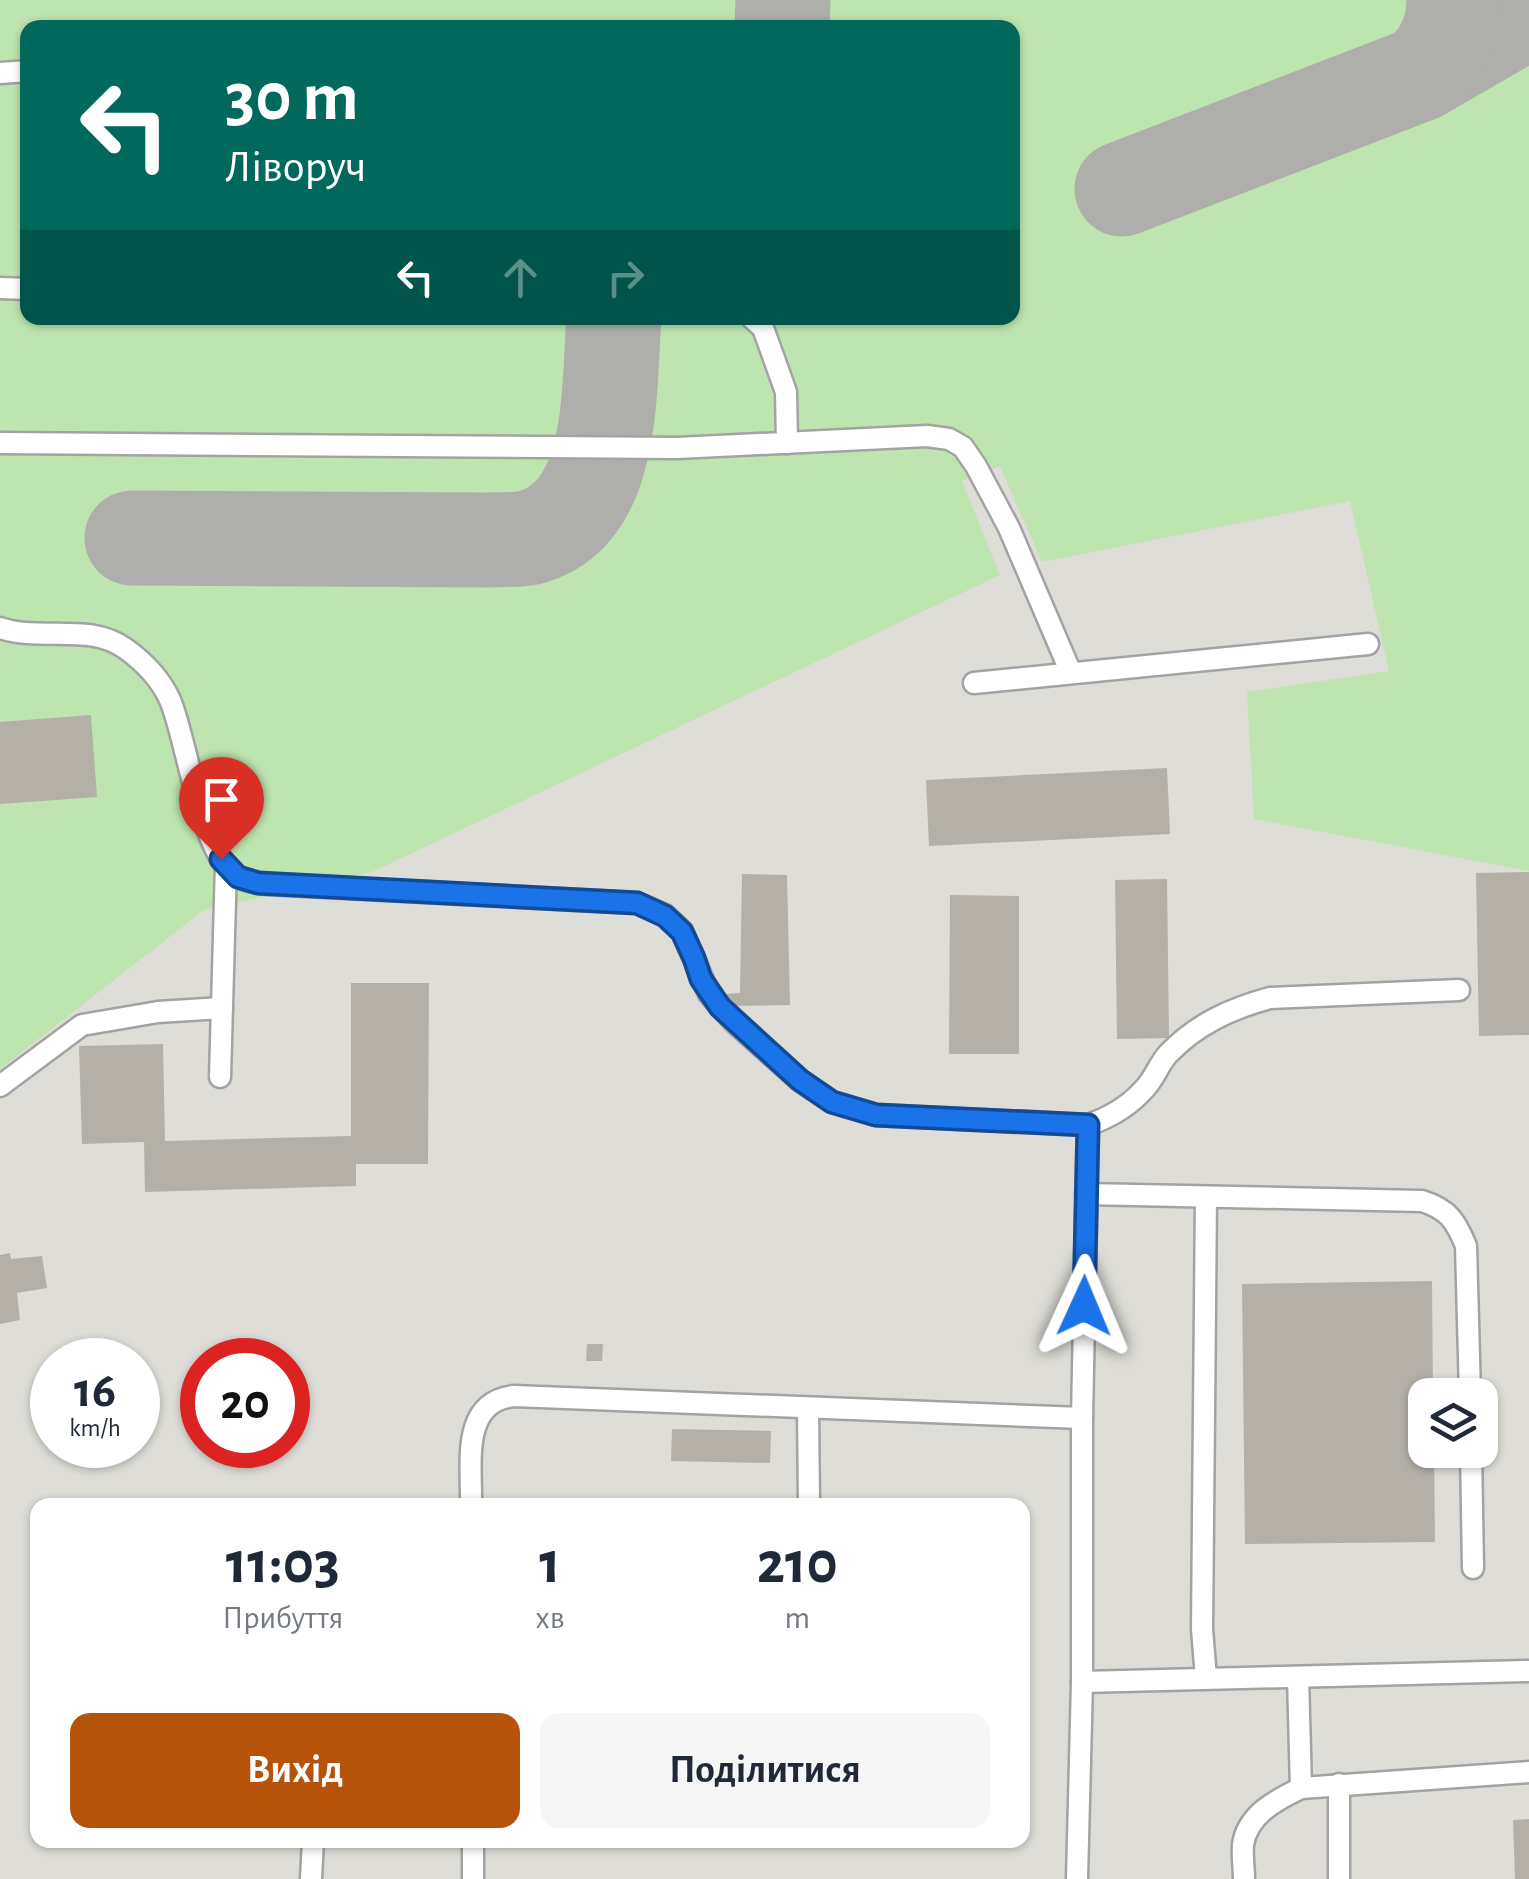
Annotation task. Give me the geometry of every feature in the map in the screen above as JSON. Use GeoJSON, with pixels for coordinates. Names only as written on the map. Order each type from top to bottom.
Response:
{"type":"FeatureCollection","features":[{"type":"Feature","properties":{"kind":"lane"},"geometry":{"type":"LineString","coordinates":[[760,325],[786,392],[787,443]]}},
{"type":"Feature","properties":{"kind":"lane"},"geometry":{"type":"LineString","coordinates":[[0,443],[677,448],[927,436],[948,439],[963,447],[1008,528],[1071,673]]}},
{"type":"Feature","properties":{"kind":"lane"},"geometry":{"type":"LineString","coordinates":[[0,628],[16,634],[89,634],[114,641],[156,677],[171,701],[216,850],[238,877],[258,883],[637,903],[665,916],[682,932],[701,979],[720,1007],[800,1080],[832,1102],[876,1115],[1088,1125],[1129,1104],[1160,1064],[1193,1031],[1245,1005],[1270,998],[1458,990]]}},
{"type":"Feature","properties":{"kind":"lane"},"geometry":{"type":"LineString","coordinates":[[974,683],[1368,644]]}},
{"type":"Feature","properties":{"kind":"lane"},"geometry":{"type":"LineString","coordinates":[[220,1076],[226,866]]}},
{"type":"Feature","properties":{"kind":"lane"},"geometry":{"type":"LineString","coordinates":[[0,1086],[82,1025],[158,1012],[222,1008]]}},
{"type":"Feature","properties":{"kind":"lane"},"geometry":{"type":"LineString","coordinates":[[1078,1879],[1088,1125]]}},
{"type":"Feature","properties":{"kind":"lane"},"geometry":{"type":"LineString","coordinates":[[1086,1194],[1422,1201],[1438,1206],[1460,1229],[1466,1246],[1470,1378]]}},
{"type":"Feature","properties":{"kind":"lane"},"geometry":{"type":"LineString","coordinates":[[1206,1197],[1202,1629],[1206,1678]]}},
{"type":"Feature","properties":{"kind":"lane"},"geometry":{"type":"LineString","coordinates":[[471,1498],[478,1418],[484,1408],[500,1397],[1082,1418]]}},
{"type":"Feature","properties":{"kind":"lane"},"geometry":{"type":"LineString","coordinates":[[808,1408],[809,1498]]}},
{"type":"Feature","properties":{"kind":"lane"},"geometry":{"type":"LineString","coordinates":[[1471,1468],[1473,1568]]}},
{"type":"Feature","properties":{"kind":"lane"},"geometry":{"type":"LineString","coordinates":[[1082,1682],[1529,1671]]}},
{"type":"Feature","properties":{"kind":"lane"},"geometry":{"type":"LineString","coordinates":[[1298,1677],[1300,1788]]}},
{"type":"Feature","properties":{"kind":"lane"},"geometry":{"type":"LineString","coordinates":[[1244,1879],[1243,1842],[1252,1823],[1277,1800],[1300,1788],[1529,1772]]}},
{"type":"Feature","properties":{"kind":"lane"},"geometry":{"type":"LineString","coordinates":[[1340,1784],[1340,1879]]}},
{"type":"Feature","properties":{"kind":"lane"},"geometry":{"type":"LineString","coordinates":[[312,1873],[313,1848]]}},
{"type":"Feature","properties":{"kind":"lane"},"geometry":{"type":"LineString","coordinates":[[312,1873],[324,1848]]}},
{"type":"Feature","properties":{"kind":"lane"},"geometry":{"type":"LineString","coordinates":[[473,1848],[473,1879]]}},
{"type":"Feature","properties":{"kind":"shaded area"},"geometry":{"type":"Polygon","coordinates":[[[0,0],[1529,0],[1529,1879],[0,1879],[0,0]]]}},
{"type":"Feature","properties":{"kind":"green space"},"geometry":{"type":"Polygon","coordinates":[[[0,0],[1529,0],[1529,871],[1254,819],[1247,692],[1389,671],[1350,501],[1042,562],[1000,466],[962,481],[1000,575],[372,872],[204,910],[0,1069],[0,0]]]}},
{"type":"Feature","properties":{"kind":"building"},"geometry":{"type":"Polygon","coordinates":[[[91,715],[97,797],[0,804],[0,722],[91,715]]]}},
{"type":"Feature","properties":{"kind":"building"},"geometry":{"type":"Polygon","coordinates":[[[1167,768],[1170,834],[929,846],[926,780],[1167,768]]]}},
{"type":"Feature","properties":{"kind":"building"},"geometry":{"type":"Polygon","coordinates":[[[1529,872],[1529,1035],[1479,1036],[1476,873],[1529,872]]]}},
{"type":"Feature","properties":{"kind":"building"},"geometry":{"type":"Polygon","coordinates":[[[742,874],[787,875],[790,1005],[725,1006],[727,994],[740,993],[742,874]]]}},
{"type":"Feature","properties":{"kind":"building"},"geometry":{"type":"Polygon","coordinates":[[[1167,879],[1169,1038],[1117,1039],[1115,880],[1167,879]]]}},
{"type":"Feature","properties":{"kind":"building"},"geometry":{"type":"Polygon","coordinates":[[[950,895],[1019,896],[1019,1054],[949,1054],[950,895]]]}},
{"type":"Feature","properties":{"kind":"building"},"geometry":{"type":"Polygon","coordinates":[[[351,983],[429,983],[428,1164],[356,1164],[356,1186],[145,1192],[144,1142],[82,1144],[79,1046],[163,1044],[165,1141],[351,1136],[351,983]]]}},
{"type":"Feature","properties":{"kind":"building"},"geometry":{"type":"Polygon","coordinates":[[[10,1253],[11,1259],[42,1256],[47,1288],[17,1293],[20,1320],[0,1324],[0,1255],[10,1253]]]}},
{"type":"Feature","properties":{"kind":"building"},"geometry":{"type":"Polygon","coordinates":[[[1432,1281],[1433,1378],[1408,1378],[1408,1468],[1434,1468],[1435,1542],[1245,1544],[1242,1284],[1432,1281]]]}},
{"type":"Feature","properties":{"kind":"building"},"geometry":{"type":"Polygon","coordinates":[[[587,1344],[603,1344],[602,1361],[586,1361],[587,1344]]]}},
{"type":"Feature","properties":{"kind":"building"},"geometry":{"type":"Polygon","coordinates":[[[672,1429],[771,1431],[770,1463],[671,1461],[672,1429]]]}},
{"type":"Feature","properties":{"kind":"building"},"geometry":{"type":"Polygon","coordinates":[[[1529,1819],[1529,1879],[1515,1879],[1513,1820],[1529,1819]]]}},
{"type":"Feature","properties":{"kind":"taxiway"},"geometry":{"type":"LineString","coordinates":[[782,20],[783,0]]}},
{"type":"Feature","properties":{"kind":"taxiway"},"geometry":{"type":"LineString","coordinates":[[1122,189],[1420,74],[1446,41],[1454,0]]}},
{"type":"Feature","properties":{"kind":"taxiway"},"geometry":{"type":"LineString","coordinates":[[1420,74],[1529,11]]}},
{"type":"Feature","properties":{"kind":"taxiway"},"geometry":{"type":"LineString","coordinates":[[132,538],[532,537],[560,523],[580,502],[594,475],[608,411],[614,325]]}},
{"type":"Feature","properties":{"kind":"route"},"geometry":{"type":"LineString","coordinates":[[221,859],[238,877],[258,883],[637,903],[665,916],[682,932],[709,994],[734,1022],[812,1090],[832,1102],[876,1115],[1088,1125],[1084,1306]]}}]}
